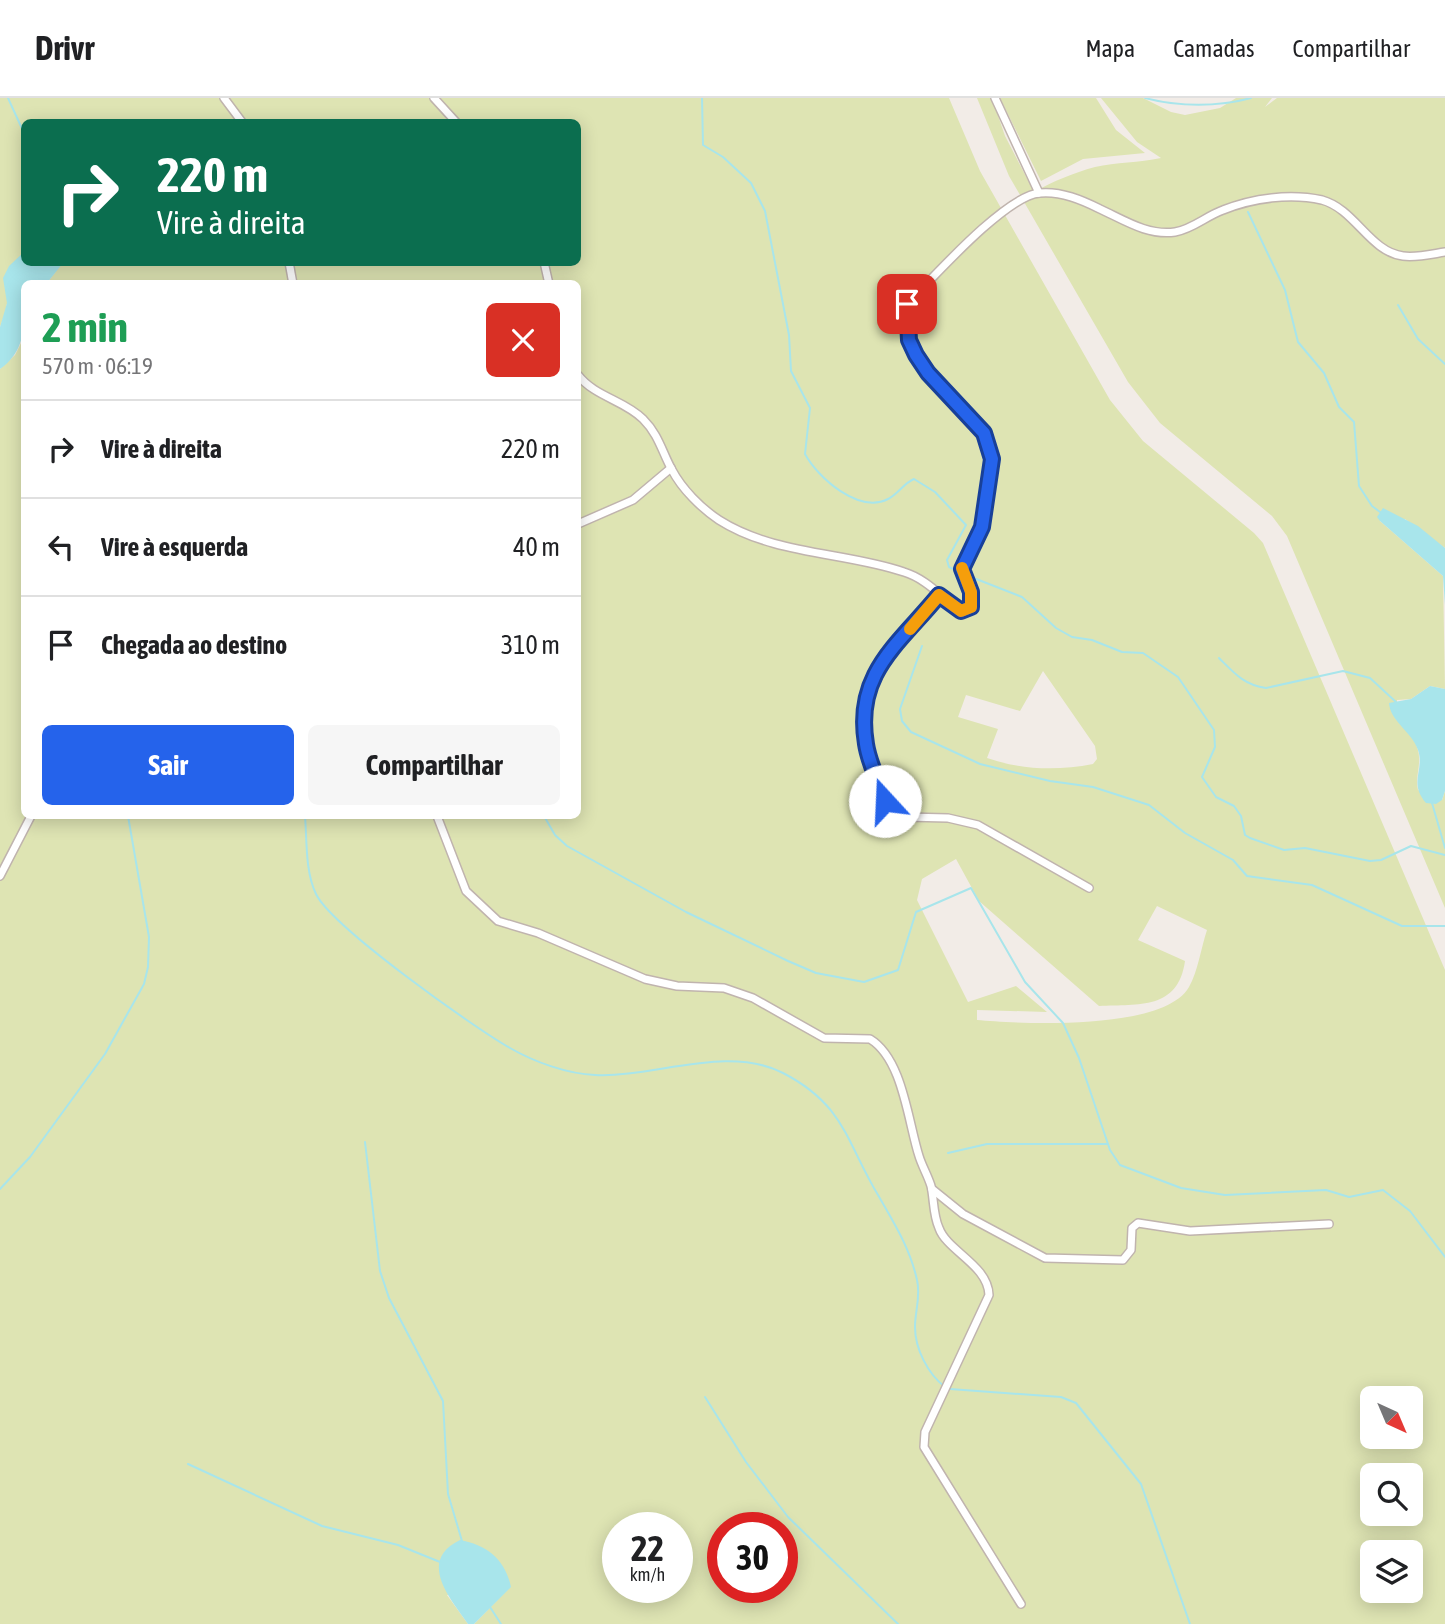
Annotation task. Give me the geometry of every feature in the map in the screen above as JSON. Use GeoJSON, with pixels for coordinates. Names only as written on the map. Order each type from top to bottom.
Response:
{"type":"FeatureCollection","features":[{"type":"Feature","properties":{"kind":"street"},"geometry":{"type":"LineString","coordinates":[[225,98],[240,119]]}},
{"type":"Feature","properties":{"kind":"street"},"geometry":{"type":"LineString","coordinates":[[434,98],[453,119]]}},
{"type":"Feature","properties":{"kind":"street"},"geometry":{"type":"LineString","coordinates":[[995,98],[1039,193]]}},
{"type":"Feature","properties":{"kind":"street"},"geometry":{"type":"LineString","coordinates":[[581,378],[597,393],[641,417],[659,439],[671,468],[695,500],[730,526],[823,556],[907,573],[924,581],[961,611],[971,607],[971,592],[962,569],[982,527],[992,459],[984,433],[928,373],[916,355],[909,340],[907,304],[972,237],[1004,211],[1039,193],[1080,199],[1140,228],[1166,233],[1189,228],[1222,210],[1259,200],[1318,199],[1342,209],[1378,243],[1396,255],[1445,252]]}},
{"type":"Feature","properties":{"kind":"street"},"geometry":{"type":"LineString","coordinates":[[581,523],[633,500],[671,468]]}},
{"type":"Feature","properties":{"kind":"street"},"geometry":{"type":"LineString","coordinates":[[939,595],[887,652],[869,689],[864,721],[866,746],[887,806],[906,817],[948,818],[978,825],[1089,888]]}},
{"type":"Feature","properties":{"kind":"street"},"geometry":{"type":"LineString","coordinates":[[0,876],[30,819]]}},
{"type":"Feature","properties":{"kind":"street"},"geometry":{"type":"LineString","coordinates":[[437,819],[466,891],[498,920],[538,933],[645,979],[677,986],[724,988],[753,998],[824,1038],[860,1037],[877,1043],[898,1082],[918,1153],[932,1189],[940,1232],[977,1270],[986,1283],[989,1295],[925,1432],[924,1447],[1021,1604]]}},
{"type":"Feature","properties":{"kind":"street"},"geometry":{"type":"LineString","coordinates":[[932,1189],[963,1214],[1053,1261],[1123,1260],[1131,1250],[1132,1228],[1138,1223],[1190,1231],[1329,1224]]}},
{"type":"Feature","properties":{"kind":"green space"},"geometry":{"type":"Polygon","coordinates":[[[0,98],[949,98],[980,171],[1110,400],[1143,441],[1263,543],[1445,970],[1445,1624],[474,1624],[511,1586],[447,1595],[468,1624],[0,1624],[0,369],[15,355],[21,343],[21,819],[581,819],[581,280],[49,280],[60,266],[581,266],[581,119],[21,119],[21,257],[12,272],[0,327],[0,98]],[[1043,671],[1020,711],[966,695],[958,717],[998,729],[987,758],[1000,762],[1053,768],[1093,764],[1097,759],[1095,746],[1043,671]],[[956,859],[922,879],[917,900],[968,1002],[1016,986],[1047,1012],[977,1010],[977,1020],[1057,1023],[1123,1018],[1152,1011],[1175,1001],[1189,987],[1207,930],[1157,906],[1138,940],[1185,961],[1181,977],[1165,996],[1154,1001],[1099,1006],[979,901],[956,859]]]}},
{"type":"Feature","properties":{"kind":"green space"},"geometry":{"type":"Polygon","coordinates":[[[977,98],[992,98],[1005,136],[1034,192],[1095,167],[1161,158],[1137,142],[1101,98],[1143,98],[1171,112],[1185,115],[1220,108],[1236,98],[1272,98],[1265,107],[1277,98],[1445,98],[1445,548],[1405,519],[1380,521],[1443,576],[1445,689],[1430,686],[1411,699],[1397,700],[1396,719],[1417,746],[1418,790],[1442,800],[1445,791],[1445,908],[1287,536],[1272,516],[1160,423],[1128,382],[1009,176],[977,98]]]}},
{"type":"Feature","properties":{"kind":"green space"},"geometry":{"type":"Polygon","coordinates":[[[1000,98],[1096,98],[1116,130],[1145,153],[1083,159],[1041,181],[1000,98]]]}},
{"type":"Feature","properties":{"kind":"water"},"geometry":{"type":"Polygon","coordinates":[[[21,255],[21,266],[61,266],[49,280],[21,280],[21,341],[10,361],[0,369],[0,327],[7,303],[3,278],[9,266],[21,255]]]}},
{"type":"Feature","properties":{"kind":"water"},"geometry":{"type":"Polygon","coordinates":[[[1383,508],[1418,526],[1445,548],[1445,605],[1443,576],[1380,521],[1377,517],[1383,508]]]}},
{"type":"Feature","properties":{"kind":"water"},"geometry":{"type":"Polygon","coordinates":[[[1430,686],[1445,689],[1445,791],[1442,800],[1436,804],[1426,803],[1421,796],[1417,782],[1420,764],[1418,750],[1393,715],[1389,703],[1411,699],[1430,686]]]}},
{"type":"Feature","properties":{"kind":"water"},"geometry":{"type":"Polygon","coordinates":[[[460,1540],[479,1546],[493,1555],[504,1569],[511,1587],[474,1624],[468,1624],[446,1592],[439,1569],[441,1558],[447,1549],[460,1540]]]}},
{"type":"Feature","properties":{"kind":"waterway"},"geometry":{"type":"LineString","coordinates":[[8,98],[21,126]]}},
{"type":"Feature","properties":{"kind":"waterway"},"geometry":{"type":"LineString","coordinates":[[702,98],[703,145],[723,157],[751,183],[765,211],[789,335],[791,371],[810,408],[805,454],[829,483],[852,498],[865,502],[888,499],[914,479],[935,492],[966,525],[947,560],[949,567],[961,573]]}},
{"type":"Feature","properties":{"kind":"waterway"},"geometry":{"type":"LineString","coordinates":[[1145,98],[1198,105],[1251,98]]}},
{"type":"Feature","properties":{"kind":"waterway"},"geometry":{"type":"LineString","coordinates":[[1248,212],[1285,290],[1298,342],[1324,373],[1339,407],[1354,422],[1359,486],[1372,506],[1380,512]]}},
{"type":"Feature","properties":{"kind":"waterway"},"geometry":{"type":"LineString","coordinates":[[1398,305],[1418,339],[1445,364]]}},
{"type":"Feature","properties":{"kind":"waterway"},"geometry":{"type":"LineString","coordinates":[[966,575],[1022,597],[1056,628],[1072,637],[1092,640],[1122,652],[1143,653],[1178,677],[1214,730],[1215,747],[1202,777],[1216,797],[1234,806],[1241,816],[1245,835],[1250,838],[1284,850],[1305,848],[1370,861],[1381,860],[1411,846],[1445,855]]}},
{"type":"Feature","properties":{"kind":"waterway"},"geometry":{"type":"LineString","coordinates":[[922,646],[900,709],[902,721],[911,732],[980,764],[1050,781],[1093,787],[1149,805],[1185,833],[1233,860],[1247,876],[1312,885],[1402,926],[1445,926]]}},
{"type":"Feature","properties":{"kind":"waterway"},"geometry":{"type":"LineString","coordinates":[[1219,658],[1240,678],[1266,688],[1343,671],[1370,678],[1396,702]]}},
{"type":"Feature","properties":{"kind":"waterway"},"geometry":{"type":"LineString","coordinates":[[1432,803],[1445,848]]}},
{"type":"Feature","properties":{"kind":"waterway"},"geometry":{"type":"LineString","coordinates":[[0,1189],[30,1157],[105,1054],[144,984],[148,967],[149,937],[129,819]]}},
{"type":"Feature","properties":{"kind":"waterway"},"geometry":{"type":"LineString","coordinates":[[305,819],[312,885],[327,909],[405,976],[510,1048],[551,1066],[595,1075],[617,1075],[714,1062],[761,1065],[783,1073],[820,1098],[842,1126],[906,1246],[918,1286],[915,1327],[917,1344],[928,1368],[945,1387]]}},
{"type":"Feature","properties":{"kind":"waterway"},"geometry":{"type":"LineString","coordinates":[[546,819],[555,835],[567,846],[686,912],[816,973],[864,982],[898,970],[916,912],[971,888],[1025,982],[1063,1023],[1079,1058],[1110,1150],[1120,1165],[1181,1188],[1225,1195],[1326,1190],[1349,1197],[1383,1190],[1410,1211],[1445,1257]]}},
{"type":"Feature","properties":{"kind":"waterway"},"geometry":{"type":"LineString","coordinates":[[365,1142],[380,1271],[389,1298],[443,1401],[448,1494],[462,1541]]}},
{"type":"Feature","properties":{"kind":"waterway"},"geometry":{"type":"LineString","coordinates":[[948,1153],[987,1144],[1107,1144]]}},
{"type":"Feature","properties":{"kind":"waterway"},"geometry":{"type":"LineString","coordinates":[[950,1389],[1061,1397],[1076,1403],[1141,1484],[1190,1624]]}},
{"type":"Feature","properties":{"kind":"waterway"},"geometry":{"type":"LineString","coordinates":[[705,1397],[746,1462],[788,1517],[898,1624]]}},
{"type":"Feature","properties":{"kind":"waterway"},"geometry":{"type":"LineString","coordinates":[[188,1464],[322,1526],[398,1545],[440,1562]]}},
{"type":"Feature","properties":{"kind":"waterway"},"geometry":{"type":"LineString","coordinates":[[490,1607],[501,1624]]}},
{"type":"Feature","properties":{"kind":"slow traffic"},"geometry":{"type":"LineString","coordinates":[[910,629],[939,595],[961,611],[971,607],[971,592],[962,568]]}},
{"type":"Feature","properties":{"kind":"route"},"geometry":{"type":"LineString","coordinates":[[885,801],[866,746],[865,708],[874,673],[887,652],[939,595],[961,611],[971,607],[971,592],[962,569],[982,527],[992,459],[984,433],[923,367],[909,340],[907,304]]}}]}
